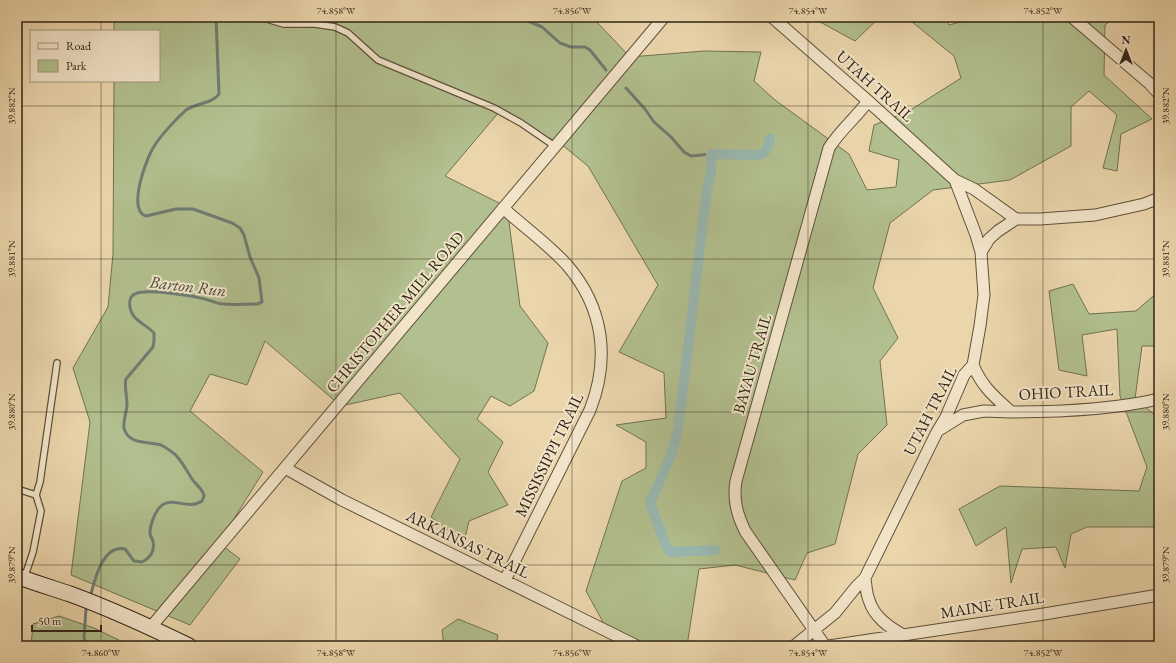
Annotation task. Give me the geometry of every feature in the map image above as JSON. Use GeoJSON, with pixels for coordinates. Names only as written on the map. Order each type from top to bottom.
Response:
{"type":"FeatureCollection","features":[{"type":"Feature","properties":{"kind":"main road"},"geometry":{"type":"LineString","coordinates":[[21,578],[93,603],[151,627],[189,646]]}},
{"type":"Feature","properties":{"kind":"street","name":"CHRISTOPHER MILL ROAD"},"geometry":{"type":"LineString","coordinates":[[151,627],[664,17]]}},
{"type":"Feature","properties":{"kind":"street","name":"UTAH TRAIL"},"geometry":{"type":"LineString","coordinates":[[772,17],[955,180],[974,189],[1016,219]]}},
{"type":"Feature","properties":{"kind":"street"},"geometry":{"type":"LineString","coordinates":[[1072,17],[1149,83],[1159,94]]}},
{"type":"Feature","properties":{"kind":"street","name":"BAYAU TRAIL"},"geometry":{"type":"LineString","coordinates":[[814,630],[745,531],[737,512],[734,492],[829,148],[835,138],[848,123],[859,114],[868,101]]}},
{"type":"Feature","properties":{"kind":"street","name":"UTAH TRAIL"},"geometry":{"type":"LineString","coordinates":[[794,646],[835,613],[865,578],[937,432],[946,417],[964,375],[973,365],[984,295],[981,252],[955,180]]}},
{"type":"Feature","properties":{"kind":"street"},"geometry":{"type":"LineString","coordinates":[[981,252],[998,231],[1016,219],[1040,219],[1095,215],[1144,204],[1159,198]]}},
{"type":"Feature","properties":{"kind":"street","name":"MISSISSIPPI TRAIL"},"geometry":{"type":"LineString","coordinates":[[503,208],[560,258],[576,277],[592,304],[599,329],[602,351],[599,380],[590,410],[505,580]]}},
{"type":"Feature","properties":{"kind":"street","name":"OHIO TRAIL"},"geometry":{"type":"LineString","coordinates":[[973,365],[986,389],[1011,412],[1065,411],[1159,399]]}},
{"type":"Feature","properties":{"kind":"street"},"geometry":{"type":"LineString","coordinates":[[937,432],[963,415],[984,411],[1011,412]]}},
{"type":"Feature","properties":{"kind":"street","name":"ARKANSAS TRAIL"},"geometry":{"type":"LineString","coordinates":[[285,468],[342,500],[637,646]]}},
{"type":"Feature","properties":{"kind":"street"},"geometry":{"type":"LineString","coordinates":[[865,578],[868,600],[874,611],[887,625],[903,635]]}},
{"type":"Feature","properties":{"kind":"street","name":"MAINE TRAIL"},"geometry":{"type":"LineString","coordinates":[[829,646],[1044,614],[1159,594]]}},
{"type":"Feature","properties":{"kind":"street"},"geometry":{"type":"LineString","coordinates":[[814,630],[824,646]]}},
{"type":"Feature","properties":{"kind":"lane"},"geometry":{"type":"LineString","coordinates":[[260,17],[284,24],[315,24],[335,27],[348,33],[378,60],[494,108],[521,123],[556,146]]}},
{"type":"Feature","properties":{"kind":"lane"},"geometry":{"type":"LineString","coordinates":[[21,578],[33,552],[41,511],[36,495],[40,482],[58,363]]}},
{"type":"Feature","properties":{"kind":"lane"},"geometry":{"type":"LineString","coordinates":[[17,489],[36,495]]}},
{"type":"Feature","properties":{"kind":"green space"},"geometry":{"type":"Polygon","coordinates":[[[17,17],[22,17],[17,226],[17,17]]]}},
{"type":"Feature","properties":{"kind":"green space"},"geometry":{"type":"Polygon","coordinates":[[[111,17],[592,17],[630,57],[704,51],[761,52],[754,81],[775,100],[849,154],[867,190],[896,187],[899,160],[869,151],[874,125],[909,111],[961,78],[954,56],[906,17],[944,17],[949,25],[978,17],[1116,17],[1105,25],[1104,75],[1152,119],[1121,134],[1117,171],[1103,168],[1117,115],[1089,91],[1071,107],[1071,146],[1010,180],[933,190],[890,223],[873,288],[898,338],[880,361],[887,425],[858,454],[835,544],[807,553],[795,580],[735,565],[699,569],[687,646],[616,646],[586,591],[622,481],[646,468],[646,442],[616,425],[666,418],[664,373],[619,352],[658,285],[588,166],[561,144],[499,112],[445,176],[507,207],[520,306],[548,343],[534,391],[510,406],[491,396],[477,419],[503,442],[488,472],[508,505],[469,521],[464,542],[431,517],[460,459],[400,393],[341,406],[265,341],[247,385],[210,374],[190,411],[263,472],[219,543],[240,559],[190,625],[71,575],[90,422],[73,368],[108,307],[113,254],[114,82],[160,82],[160,30],[114,30],[114,18],[111,17]]]}},
{"type":"Feature","properties":{"kind":"green space"},"geometry":{"type":"Polygon","coordinates":[[[811,17],[880,17],[855,41],[811,17]]]}},
{"type":"Feature","properties":{"kind":"green space"},"geometry":{"type":"Polygon","coordinates":[[[1073,284],[1089,314],[1136,311],[1159,291],[1159,346],[1142,346],[1135,399],[1159,418],[1159,527],[1087,527],[1071,534],[1065,568],[1056,547],[1022,549],[1011,583],[1006,527],[976,546],[959,509],[1000,486],[1139,491],[1147,467],[1120,396],[1117,329],[1082,335],[1087,376],[1059,370],[1049,291],[1073,284]]]}},
{"type":"Feature","properties":{"kind":"green space"},"geometry":{"type":"Polygon","coordinates":[[[59,616],[94,628],[131,646],[31,646],[33,624],[59,616]]]}},
{"type":"Feature","properties":{"kind":"green space"},"geometry":{"type":"Polygon","coordinates":[[[458,619],[498,635],[496,646],[444,646],[442,630],[458,619]]]}},
{"type":"Feature","properties":{"kind":"waterway","name":"Barton Run"},"geometry":{"type":"LineString","coordinates":[[91,594],[101,564],[111,552],[117,549],[125,549],[134,561],[142,562],[150,556],[153,551],[153,541],[150,534],[151,526],[160,507],[170,502],[196,504],[202,501],[204,496],[201,489],[192,479],[181,461],[168,449],[161,445],[134,440],[126,433],[124,428],[127,404],[125,385],[126,379],[153,347],[154,341],[154,333],[133,316],[130,307],[131,298],[133,295],[141,292],[160,292],[202,298],[221,304],[257,304],[262,302],[259,278],[250,257],[244,235],[240,228],[232,223],[193,209],[176,209],[146,216],[141,212],[138,205],[138,195],[143,173],[146,163],[156,143],[168,128],[186,110],[208,102],[219,94],[216,17]]}},
{"type":"Feature","properties":{"kind":"waterway"},"geometry":{"type":"LineString","coordinates":[[525,17],[528,21],[542,27],[560,43],[571,47],[585,47],[590,50],[606,70]]}},
{"type":"Feature","properties":{"kind":"waterway"},"geometry":{"type":"LineString","coordinates":[[626,88],[645,109],[654,122],[671,137],[684,152],[691,156],[711,154]]}},
{"type":"Feature","properties":{"kind":"waterway"},"geometry":{"type":"LineString","coordinates":[[715,550],[670,552],[666,546],[650,503],[671,455],[678,430],[707,189],[711,173],[711,154],[759,155],[767,148],[770,138]]}},
{"type":"Feature","properties":{"kind":"waterway","name":"Barton Run"},"geometry":{"type":"LineString","coordinates":[[86,609],[84,637],[86,646]]}}]}
